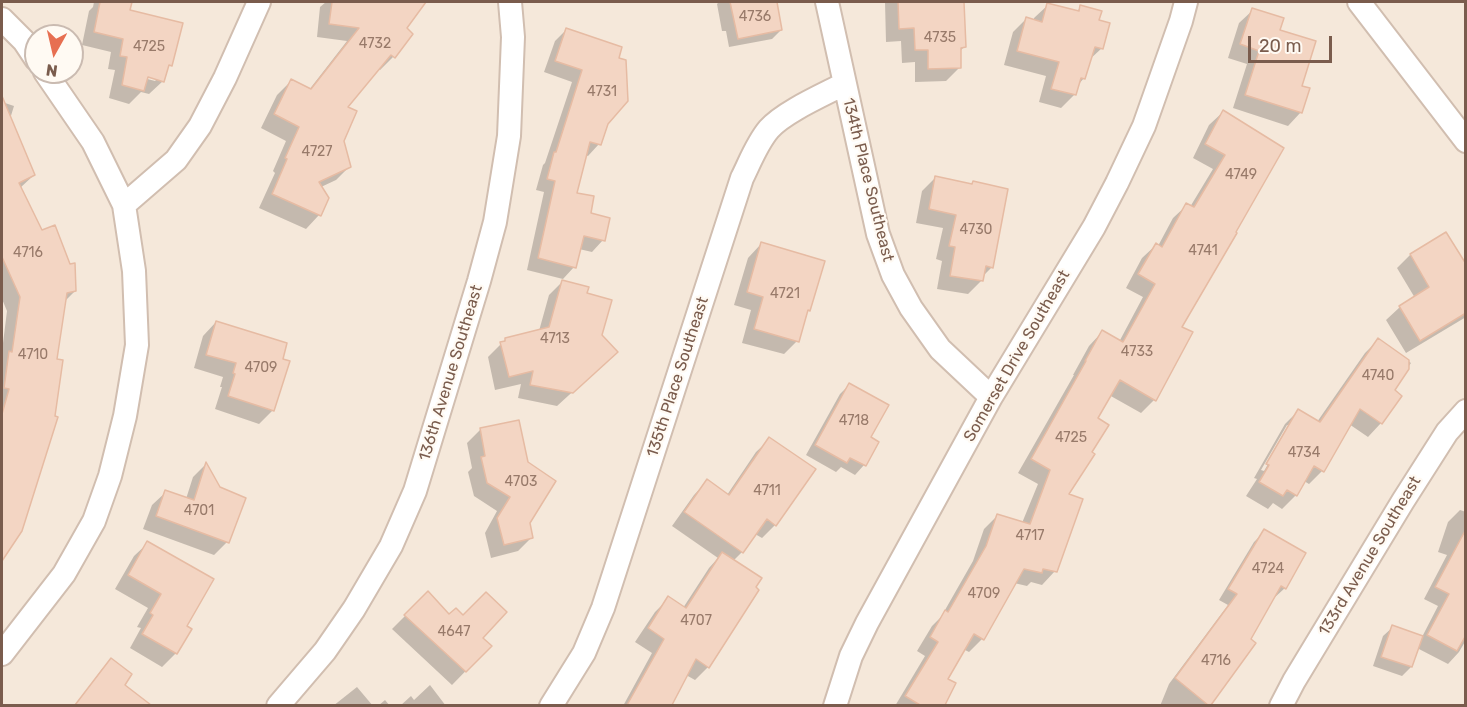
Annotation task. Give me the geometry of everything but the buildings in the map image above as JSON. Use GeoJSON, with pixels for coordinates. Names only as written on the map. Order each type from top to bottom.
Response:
{"type":"FeatureCollection","features":[{"type":"Feature","properties":{"kind":"street"},"geometry":{"type":"LineString","coordinates":[[124,205],[176,160],[200,126],[225,78],[259,2]]}},
{"type":"Feature","properties":{"kind":"street","name":"136th Avenue Southeast"},"geometry":{"type":"LineString","coordinates":[[278,705],[325,651],[354,609],[391,546],[415,491],[495,222],[509,136],[513,37],[510,2]]}},
{"type":"Feature","properties":{"kind":"street","name":"134th Place Southeast"},"geometry":{"type":"LineString","coordinates":[[827,2],[878,234],[892,275],[910,308],[940,349],[991,397]]}},
{"type":"Feature","properties":{"kind":"street","name":"Somerset Drive Southeast"},"geometry":{"type":"LineString","coordinates":[[835,705],[851,656],[867,623],[991,397],[1094,227],[1117,183],[1144,126],[1186,2]]}},
{"type":"Feature","properties":{"kind":"street"},"geometry":{"type":"LineString","coordinates":[[1359,2],[1466,141]]}},
{"type":"Feature","properties":{"kind":"street"},"geometry":{"type":"LineString","coordinates":[[2,19],[24,42]]}},
{"type":"Feature","properties":{"kind":"street"},"geometry":{"type":"LineString","coordinates":[[2,654],[64,574],[94,521],[110,476],[125,416],[137,345],[134,272],[124,205],[93,142],[53,84]]}},
{"type":"Feature","properties":{"kind":"street","name":"135th Place Southeast"},"geometry":{"type":"LineString","coordinates":[[551,705],[584,653],[603,608],[742,178],[769,129],[786,116],[844,84]]}},
{"type":"Feature","properties":{"kind":"street","name":"133rd Avenue Southeast"},"geometry":{"type":"LineString","coordinates":[[1281,705],[1403,501],[1447,432],[1466,411]]}},
{"type":"Feature","properties":{"kind":"shaded area"},"geometry":{"type":"Polygon","coordinates":[[[2,2],[1465,2],[1465,705],[2,705],[2,2]]]}}]}
